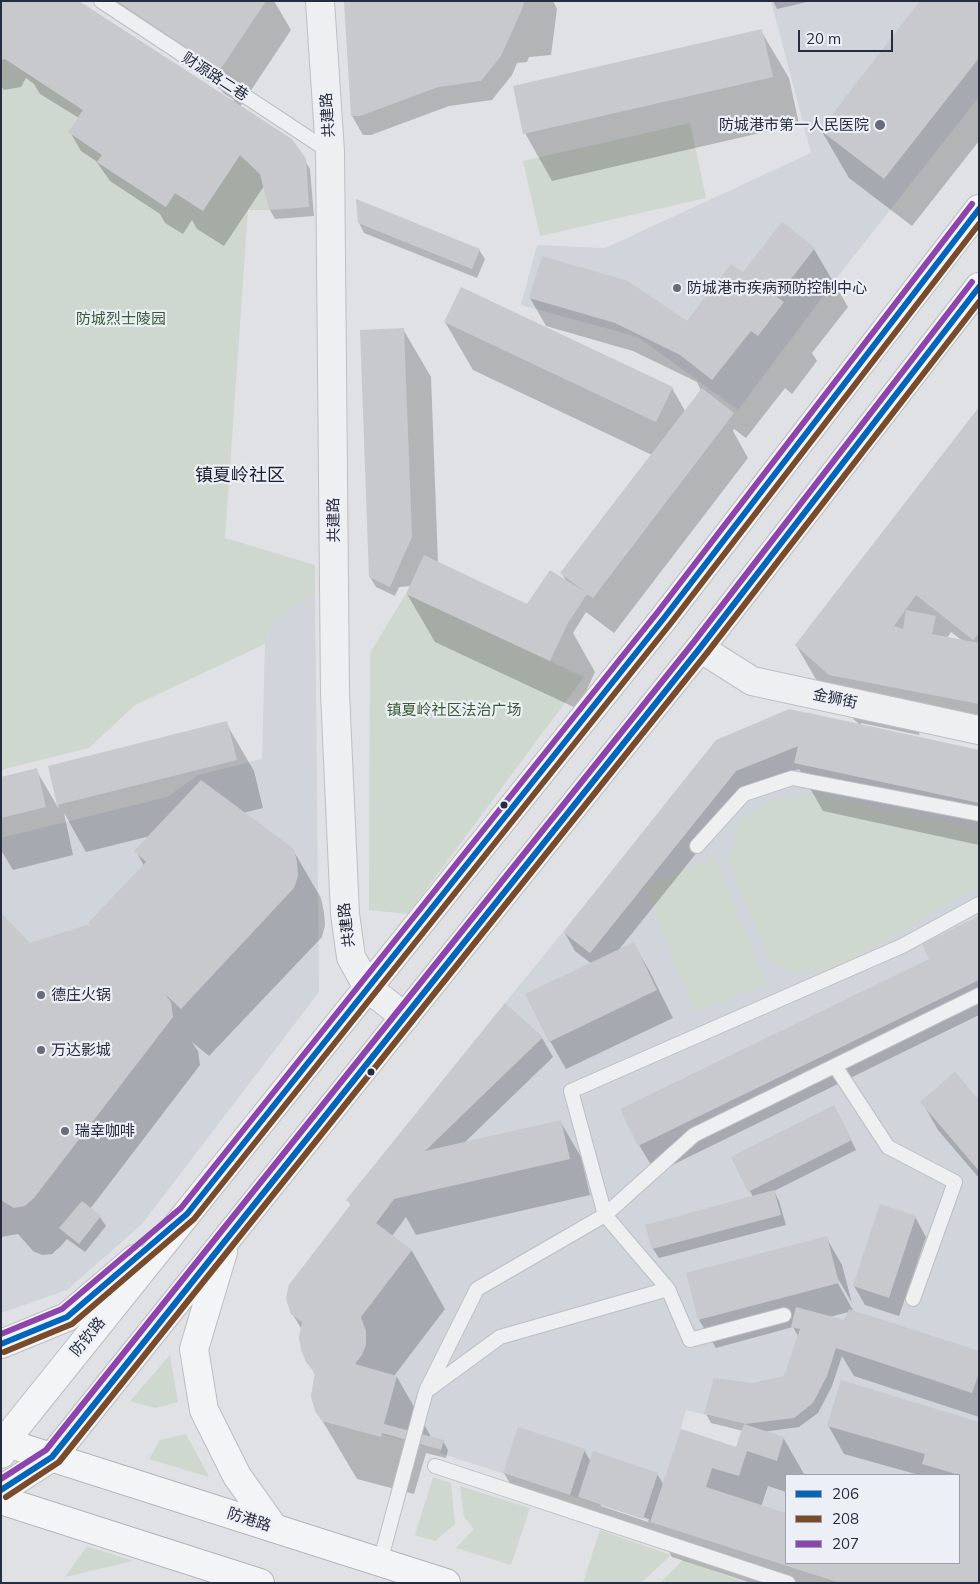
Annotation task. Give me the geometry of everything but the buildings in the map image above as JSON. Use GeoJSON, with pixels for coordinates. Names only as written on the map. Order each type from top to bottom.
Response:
{"type":"FeatureCollection","features":[{"type":"Feature","properties":{"kind":"main road","name":"防钦路"},"geometry":{"type":"LineString","coordinates":[[2,1446],[664,618],[979,209]]}},
{"type":"Feature","properties":{"kind":"main road"},"geometry":{"type":"LineString","coordinates":[[1,1490],[52,1457],[700,648],[979,287]]}},
{"type":"Feature","properties":{"kind":"main road"},"geometry":{"type":"LineString","coordinates":[[1,1344],[67,1317],[187,1214]]}},
{"type":"Feature","properties":{"kind":"main road"},"geometry":{"type":"LineString","coordinates":[[227,1239],[194,1349],[204,1410],[236,1476],[274,1528]]}},
{"type":"Feature","properties":{"kind":"main road","name":"防港路"},"geometry":{"type":"LineString","coordinates":[[2,1446],[52,1457],[446,1583]]}},
{"type":"Feature","properties":{"kind":"main road"},"geometry":{"type":"LineString","coordinates":[[1,1500],[258,1582]]}},
{"type":"Feature","properties":{"kind":"main road"},"geometry":{"type":"LineString","coordinates":[[221,1583],[258,1582]]}},
{"type":"Feature","properties":{"kind":"street","name":"共建路"},"geometry":{"type":"LineString","coordinates":[[320,1],[330,152],[335,693],[344,914],[352,957],[368,988],[405,1017]]}},
{"type":"Feature","properties":{"kind":"street","name":"金狮街"},"geometry":{"type":"LineString","coordinates":[[700,648],[752,681],[979,730]]}},
{"type":"Feature","properties":{"kind":"lane","name":"财源路二巷"},"geometry":{"type":"LineString","coordinates":[[101,1],[330,152]]}},
{"type":"Feature","properties":{"kind":"lane"},"geometry":{"type":"LineString","coordinates":[[698,846],[744,794],[792,778],[979,814]]}},
{"type":"Feature","properties":{"kind":"lane"},"geometry":{"type":"LineString","coordinates":[[784,1315],[690,1340],[668,1289],[605,1215],[571,1091],[902,946],[979,904]]}},
{"type":"Feature","properties":{"kind":"lane"},"geometry":{"type":"LineString","coordinates":[[380,1562],[426,1391],[477,1289],[605,1215],[694,1134],[979,995]]}},
{"type":"Feature","properties":{"kind":"lane"},"geometry":{"type":"LineString","coordinates":[[835,1066],[888,1147],[955,1182],[912,1299]]}},
{"type":"Feature","properties":{"kind":"lane"},"geometry":{"type":"LineString","coordinates":[[426,1391],[500,1337],[668,1289]]}},
{"type":"Feature","properties":{"kind":"lane"},"geometry":{"type":"LineString","coordinates":[[435,1466],[788,1583]]}},
{"type":"Feature","properties":{"kind":"shaded area"},"geometry":{"type":"Polygon","coordinates":[[[771,1],[979,1],[979,97],[842,271],[738,410],[638,337],[521,305],[537,245],[605,248],[811,153],[771,1]]]}},
{"type":"Feature","properties":{"kind":"shaded area"},"geometry":{"type":"Polygon","coordinates":[[[315,594],[319,992],[142,1224],[67,1290],[1,1313],[1,838],[167,797],[198,775],[262,759],[265,644],[272,620],[315,594]]]}},
{"type":"Feature","properties":{"kind":"shaded area"},"geometry":{"type":"Polygon","coordinates":[[[806,712],[979,750],[979,1516],[957,1583],[840,1583],[440,1453],[441,1450],[381,1434],[315,1411],[311,1396],[315,1373],[299,1338],[302,1322],[291,1314],[286,1299],[289,1285],[351,1204],[376,1223],[394,1200],[385,1161],[425,1151],[542,1038],[505,1003],[563,932],[590,953],[736,771],[798,746],[806,712]],[[686,1410],[681,1429],[736,1447],[744,1424],[686,1410]]]}},
{"type":"Feature","properties":{"kind":"green space","name":"防城烈士陵园"},"geometry":{"type":"Polygon","coordinates":[[[5,59],[83,110],[68,132],[102,155],[97,162],[166,207],[175,193],[203,211],[240,155],[260,174],[269,210],[248,210],[225,538],[315,565],[315,594],[272,620],[265,644],[135,705],[89,748],[1,770],[1,60],[5,59]]]}},
{"type":"Feature","properties":{"kind":"green space"},"geometry":{"type":"Polygon","coordinates":[[[690,123],[706,198],[540,236],[523,161],[690,123]]]}},
{"type":"Feature","properties":{"kind":"green space","name":"镇夏岭社区法治广场"},"geometry":{"type":"Polygon","coordinates":[[[406,594],[584,677],[408,914],[369,910],[370,653],[406,594]]]}},
{"type":"Feature","properties":{"kind":"green space"},"geometry":{"type":"Polygon","coordinates":[[[810,794],[979,830],[979,886],[837,968],[794,973],[771,963],[728,860],[740,821],[774,799],[810,794]]]}},
{"type":"Feature","properties":{"kind":"green space"},"geometry":{"type":"Polygon","coordinates":[[[715,857],[766,984],[695,1012],[644,885],[715,857]]]}},
{"type":"Feature","properties":{"kind":"green space"},"geometry":{"type":"Polygon","coordinates":[[[170,1355],[178,1402],[155,1408],[130,1401],[170,1355]]]}},
{"type":"Feature","properties":{"kind":"green space"},"geometry":{"type":"Polygon","coordinates":[[[186,1434],[209,1477],[149,1459],[160,1440],[186,1434]]]}},
{"type":"Feature","properties":{"kind":"green space"},"geometry":{"type":"Polygon","coordinates":[[[433,1477],[451,1483],[455,1524],[435,1541],[415,1535],[433,1477]]]}},
{"type":"Feature","properties":{"kind":"green space"},"geometry":{"type":"Polygon","coordinates":[[[460,1486],[530,1508],[511,1565],[456,1548],[474,1529],[464,1517],[460,1486]]]}},
{"type":"Feature","properties":{"kind":"green space"},"geometry":{"type":"Polygon","coordinates":[[[600,1530],[671,1555],[641,1583],[583,1583],[600,1530]]]}},
{"type":"Feature","properties":{"kind":"green space"},"geometry":{"type":"Polygon","coordinates":[[[87,1546],[133,1561],[65,1577],[87,1546]]]}},
{"type":"Feature","properties":{"kind":"green space"},"geometry":{"type":"Polygon","coordinates":[[[683,1560],[747,1583],[660,1583],[683,1560]]]}},
{"type":"Feature","properties":{"kind":"transit line","name":"207"},"geometry":{"type":"LineString","coordinates":[[1,1334],[62,1309],[181,1208],[657,613],[972,204]]}},
{"type":"Feature","properties":{"kind":"transit line","name":"206"},"geometry":{"type":"LineString","coordinates":[[1,1344],[67,1317],[187,1214],[664,618],[979,209]]}},
{"type":"Feature","properties":{"kind":"transit line","name":"208"},"geometry":{"type":"LineString","coordinates":[[4,1352],[72,1324],[194,1219],[671,623],[979,224]]}},
{"type":"Feature","properties":{"kind":"transit line","name":"207"},"geometry":{"type":"LineString","coordinates":[[1,1479],[46,1450],[693,643],[972,282]]}},
{"type":"Feature","properties":{"kind":"transit line","name":"206"},"geometry":{"type":"LineString","coordinates":[[1,1490],[52,1457],[700,648],[979,287]]}},
{"type":"Feature","properties":{"kind":"transit line","name":"208"},"geometry":{"type":"LineString","coordinates":[[6,1497],[59,1462],[707,653],[979,302]]}},
{"type":"Feature","properties":{"kind":"place","name":"防城港市第一人民医院"},"geometry":{"type":"Point","coordinates":[880,125]}},
{"type":"Feature","properties":{"kind":"place","name":"防城港市疾病预防控制中心"},"geometry":{"type":"Point","coordinates":[677,288]}},
{"type":"Feature","properties":{"kind":"place","name":"德庄火锅"},"geometry":{"type":"Point","coordinates":[41,995]}},
{"type":"Feature","properties":{"kind":"place","name":"万达影城"},"geometry":{"type":"Point","coordinates":[41,1050]}},
{"type":"Feature","properties":{"kind":"place","name":"瑞幸咖啡"},"geometry":{"type":"Point","coordinates":[65,1131]}},
{"type":"Feature","properties":{"kind":"district","name":"镇夏岭社区"},"geometry":{"type":"Point","coordinates":[240,476]}}]}
